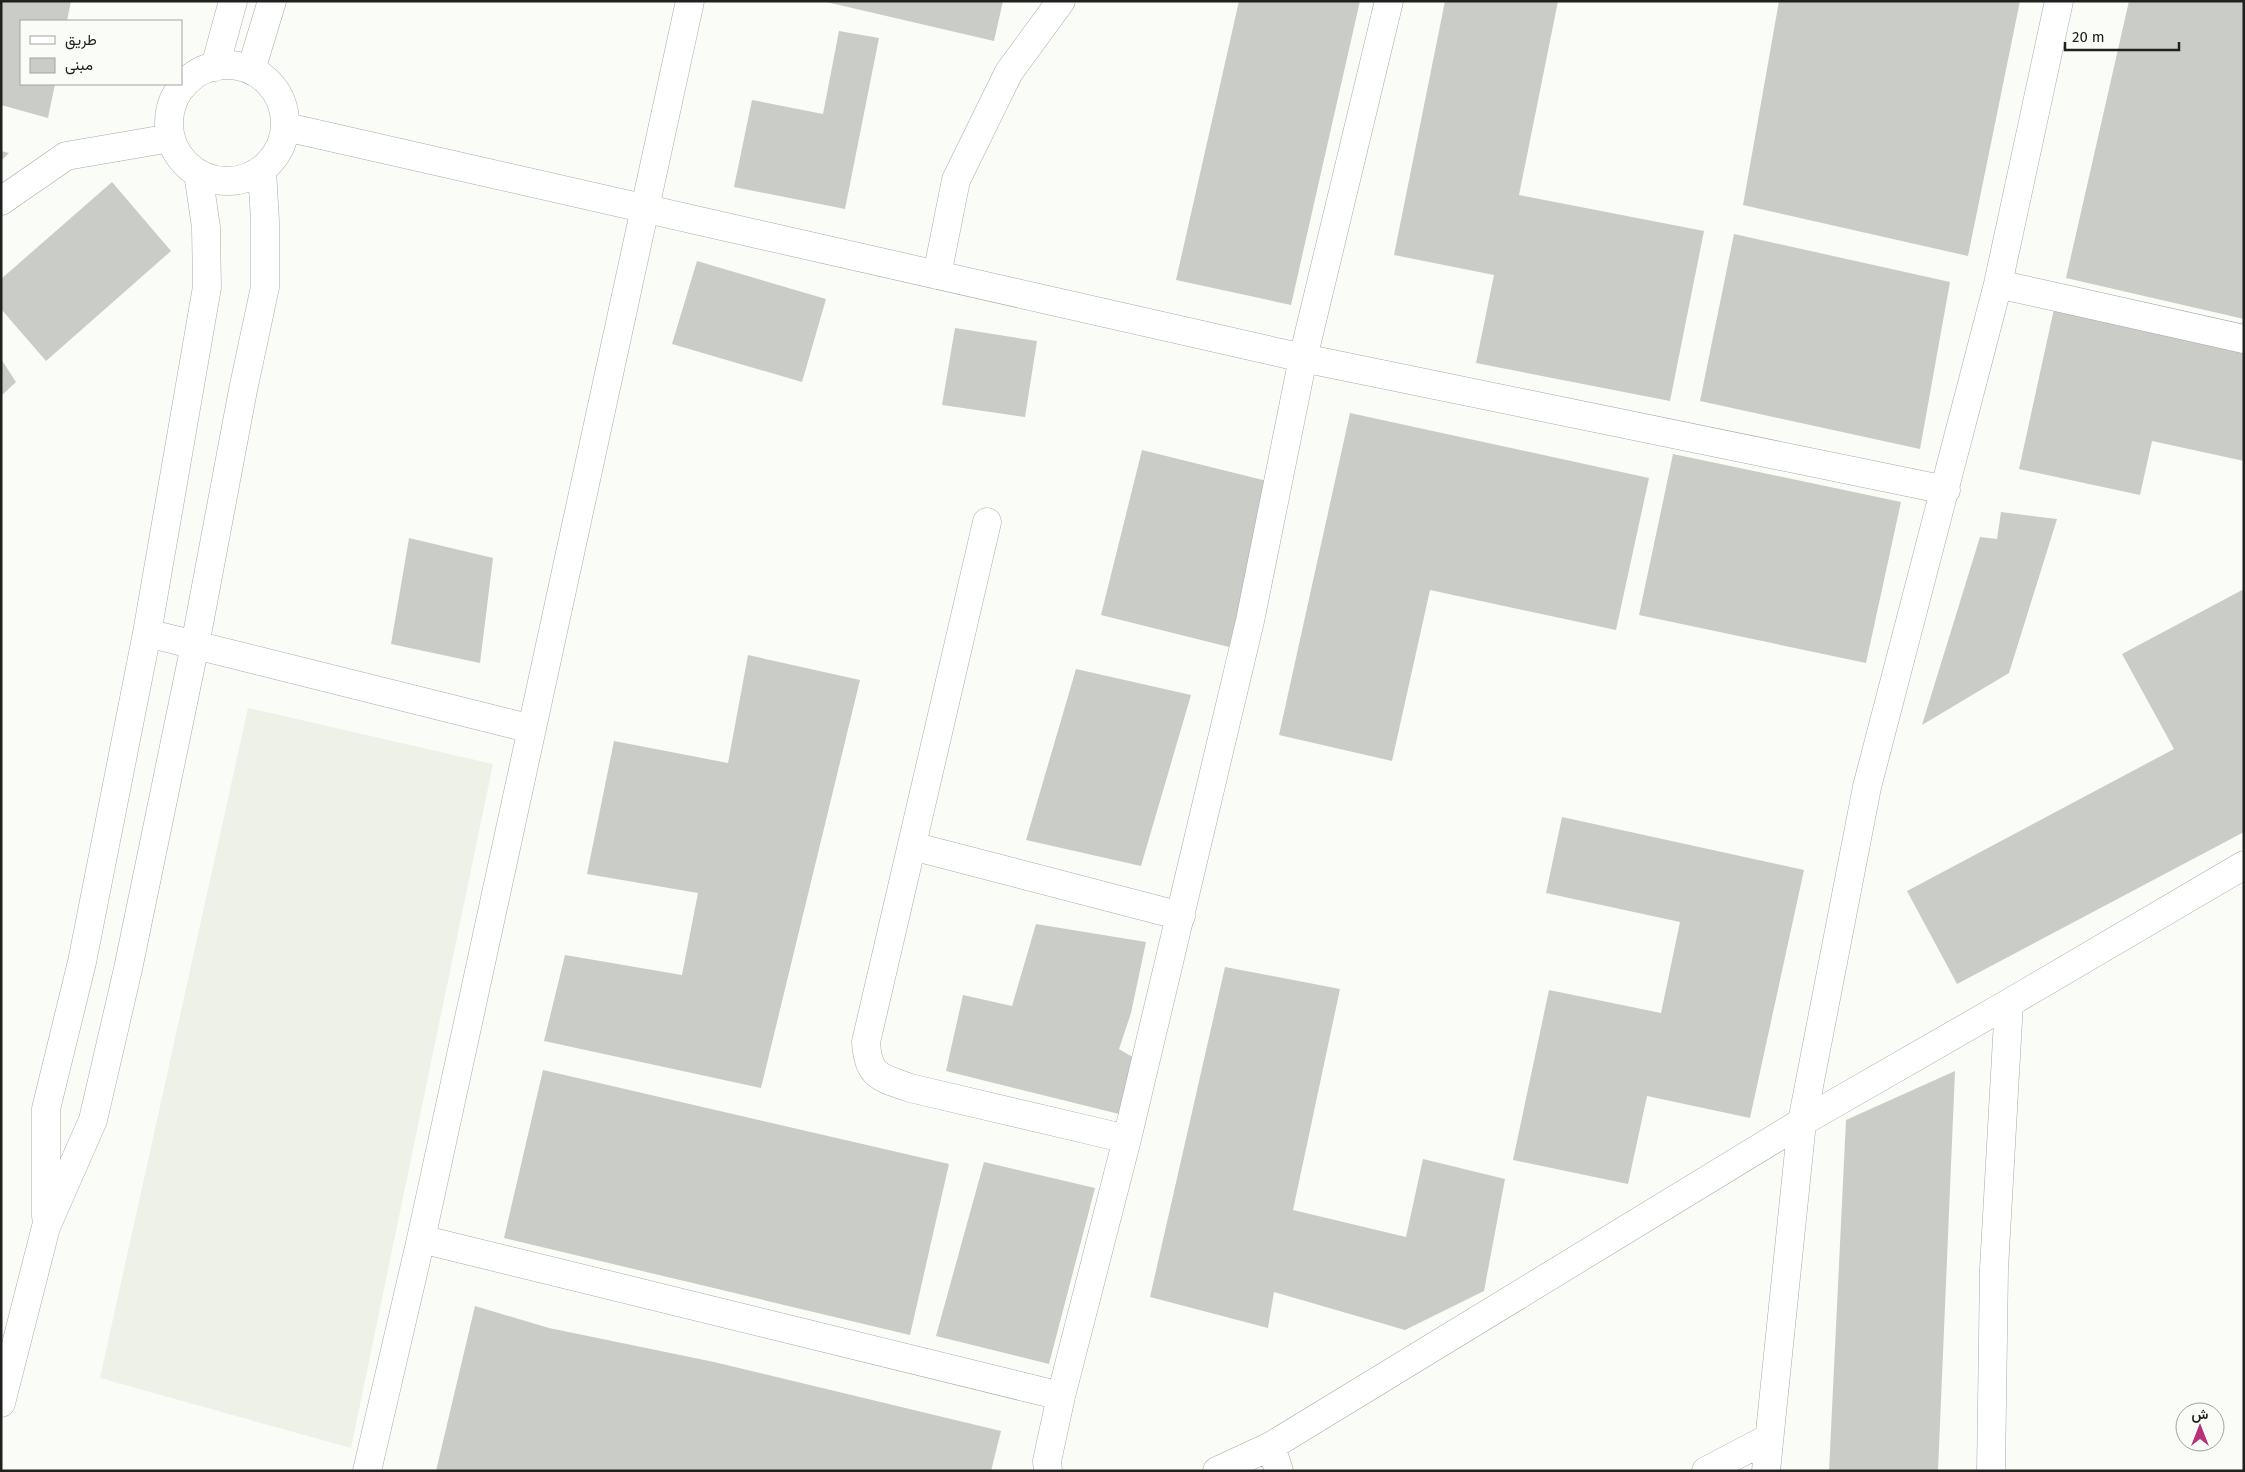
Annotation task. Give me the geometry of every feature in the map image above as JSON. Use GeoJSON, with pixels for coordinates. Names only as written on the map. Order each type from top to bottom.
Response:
{"type":"FeatureCollection","features":[{"type":"Feature","properties":{"kind":"street"},"geometry":{"type":"LineString","coordinates":[[215,66],[233,1]]}},
{"type":"Feature","properties":{"kind":"street"},"geometry":{"type":"LineString","coordinates":[[251,70],[272,1]]}},
{"type":"Feature","properties":{"kind":"street"},"geometry":{"type":"LineString","coordinates":[[367,1471],[421,1239],[690,1]]}},
{"type":"Feature","properties":{"kind":"street"},"geometry":{"type":"LineString","coordinates":[[937,275],[956,180],[1009,72],[1061,1]]}},
{"type":"Feature","properties":{"kind":"street"},"geometry":{"type":"LineString","coordinates":[[1048,1471],[1047,1461],[1061,1396],[1127,1139],[1250,621],[1303,358],[1389,1]]}},
{"type":"Feature","properties":{"kind":"street"},"geometry":{"type":"LineString","coordinates":[[1766,1471],[1802,1122],[1867,787],[1946,490],[1998,284],[2059,1]]}},
{"type":"Feature","properties":{"kind":"street"},"geometry":{"type":"LineString","coordinates":[[233,65],[251,70],[270,84],[283,104],[286,127],[279,151],[262,170],[242,180],[219,181],[198,173],[181,158],[171,138],[169,115],[177,93],[193,76],[215,66],[233,65]]}},
{"type":"Feature","properties":{"kind":"street"},"geometry":{"type":"LineString","coordinates":[[286,127],[644,210],[1303,358],[1946,490]]}},
{"type":"Feature","properties":{"kind":"street"},"geometry":{"type":"LineString","coordinates":[[1,201],[66,156],[171,138]]}},
{"type":"Feature","properties":{"kind":"street"},"geometry":{"type":"LineString","coordinates":[[2,1394],[46,1227],[93,1120],[128,969],[195,645],[243,390],[265,287],[265,221],[262,170]]}},
{"type":"Feature","properties":{"kind":"street"},"geometry":{"type":"LineString","coordinates":[[46,1227],[46,1109],[82,962],[147,633],[207,287],[206,228],[198,173]]}},
{"type":"Feature","properties":{"kind":"street"},"geometry":{"type":"LineString","coordinates":[[1998,284],[2244,338]]}},
{"type":"Feature","properties":{"kind":"street"},"geometry":{"type":"LineString","coordinates":[[987,522],[866,1042],[867,1060],[878,1076],[910,1088],[1127,1139]]}},
{"type":"Feature","properties":{"kind":"street"},"geometry":{"type":"LineString","coordinates":[[147,633],[532,729]]}},
{"type":"Feature","properties":{"kind":"street"},"geometry":{"type":"LineString","coordinates":[[912,846],[1180,916]]}},
{"type":"Feature","properties":{"kind":"street"},"geometry":{"type":"LineString","coordinates":[[1217,1471],[1275,1458],[1802,1122],[2244,865]]}},
{"type":"Feature","properties":{"kind":"street"},"geometry":{"type":"LineString","coordinates":[[1991,1471],[1994,1269],[2009,1003]]}},
{"type":"Feature","properties":{"kind":"street"},"geometry":{"type":"LineString","coordinates":[[421,1239],[1061,1396]]}},
{"type":"Feature","properties":{"kind":"street"},"geometry":{"type":"LineString","coordinates":[[1706,1471],[1769,1438]]}},
{"type":"Feature","properties":{"kind":"shaded area"},"geometry":{"type":"Polygon","coordinates":[[[248,708],[493,764],[351,1448],[100,1378],[248,708]]]}},
{"type":"Feature","properties":{"kind":"building"},"geometry":{"type":"Polygon","coordinates":[[[1,1],[71,1],[67,20],[20,20],[20,85],[55,85],[48,118],[1,105],[1,1]]]}},
{"type":"Feature","properties":{"kind":"building"},"geometry":{"type":"Polygon","coordinates":[[[822,1],[1003,1],[994,41],[822,1]]]}},
{"type":"Feature","properties":{"kind":"building"},"geometry":{"type":"Polygon","coordinates":[[[1239,1],[1360,1],[1291,305],[1176,280],[1239,1]]]}},
{"type":"Feature","properties":{"kind":"building"},"geometry":{"type":"Polygon","coordinates":[[[1445,1],[1558,1],[1519,195],[1704,231],[1670,401],[1476,363],[1494,275],[1394,255],[1445,1]]]}},
{"type":"Feature","properties":{"kind":"building"},"geometry":{"type":"Polygon","coordinates":[[[1779,1],[2020,1],[1968,256],[1743,205],[1779,1]]]}},
{"type":"Feature","properties":{"kind":"building"},"geometry":{"type":"Polygon","coordinates":[[[2129,1],[2244,1],[2244,319],[2066,278],[2129,1]]]}},
{"type":"Feature","properties":{"kind":"building"},"geometry":{"type":"Polygon","coordinates":[[[839,31],[879,38],[845,209],[734,187],[752,100],[823,114],[839,31]]]}},
{"type":"Feature","properties":{"kind":"building"},"geometry":{"type":"Polygon","coordinates":[[[1,151],[9,153],[1,161],[1,151]]]}},
{"type":"Feature","properties":{"kind":"building"},"geometry":{"type":"Polygon","coordinates":[[[112,182],[171,251],[46,361],[1,309],[1,279],[112,182]]]}},
{"type":"Feature","properties":{"kind":"building"},"geometry":{"type":"Polygon","coordinates":[[[1734,234],[1950,282],[1920,449],[1700,401],[1734,234]]]}},
{"type":"Feature","properties":{"kind":"building"},"geometry":{"type":"Polygon","coordinates":[[[697,261],[826,299],[802,382],[672,344],[697,261]]]}},
{"type":"Feature","properties":{"kind":"building"},"geometry":{"type":"Polygon","coordinates":[[[2054,309],[2244,351],[2244,461],[2152,441],[2140,495],[2019,469],[2054,309]]]}},
{"type":"Feature","properties":{"kind":"building"},"geometry":{"type":"Polygon","coordinates":[[[955,328],[1037,341],[1025,417],[942,405],[955,328]]]}},
{"type":"Feature","properties":{"kind":"building"},"geometry":{"type":"Polygon","coordinates":[[[1,359],[16,382],[1,396],[1,359]]]}},
{"type":"Feature","properties":{"kind":"building"},"geometry":{"type":"Polygon","coordinates":[[[1350,413],[1649,478],[1616,630],[1430,590],[1392,761],[1279,735],[1350,413]]]}},
{"type":"Feature","properties":{"kind":"building"},"geometry":{"type":"Polygon","coordinates":[[[1142,450],[1271,482],[1229,647],[1101,615],[1142,450]]]}},
{"type":"Feature","properties":{"kind":"building"},"geometry":{"type":"Polygon","coordinates":[[[1673,454],[1901,502],[1866,663],[1639,615],[1673,454]]]}},
{"type":"Feature","properties":{"kind":"building"},"geometry":{"type":"Polygon","coordinates":[[[2001,512],[2057,519],[2009,673],[1922,725],[1980,537],[1997,539],[2001,512]]]}},
{"type":"Feature","properties":{"kind":"building"},"geometry":{"type":"Polygon","coordinates":[[[409,538],[493,558],[480,663],[391,644],[409,538]]]}},
{"type":"Feature","properties":{"kind":"building"},"geometry":{"type":"Polygon","coordinates":[[[2244,589],[2244,832],[1957,984],[1907,891],[2174,749],[2122,654],[2244,589]]]}},
{"type":"Feature","properties":{"kind":"building"},"geometry":{"type":"Polygon","coordinates":[[[748,655],[860,680],[761,1088],[544,1041],[565,955],[682,975],[698,893],[587,874],[614,741],[728,763],[748,655]]]}},
{"type":"Feature","properties":{"kind":"building"},"geometry":{"type":"Polygon","coordinates":[[[1076,669],[1191,695],[1141,866],[1026,840],[1076,669]]]}},
{"type":"Feature","properties":{"kind":"building"},"geometry":{"type":"Polygon","coordinates":[[[1562,817],[1804,870],[1750,1118],[1647,1096],[1628,1184],[1513,1160],[1549,990],[1661,1013],[1680,922],[1546,893],[1562,817]]]}},
{"type":"Feature","properties":{"kind":"building"},"geometry":{"type":"Polygon","coordinates":[[[1036,924],[1146,942],[1131,1013],[1119,1049],[1136,1059],[1123,1115],[946,1071],[963,995],[1012,1006],[1036,924]]]}},
{"type":"Feature","properties":{"kind":"building"},"geometry":{"type":"Polygon","coordinates":[[[1225,967],[1340,989],[1293,1210],[1406,1237],[1423,1159],[1505,1179],[1484,1291],[1405,1330],[1274,1292],[1268,1328],[1150,1297],[1225,967]]]}},
{"type":"Feature","properties":{"kind":"building"},"geometry":{"type":"Polygon","coordinates":[[[543,1070],[949,1164],[910,1335],[504,1238],[543,1070]]]}},
{"type":"Feature","properties":{"kind":"building"},"geometry":{"type":"Polygon","coordinates":[[[1955,1071],[1938,1471],[1829,1471],[1846,1120],[1955,1071]]]}},
{"type":"Feature","properties":{"kind":"building"},"geometry":{"type":"Polygon","coordinates":[[[984,1162],[1095,1188],[1049,1364],[936,1336],[984,1162]]]}},
{"type":"Feature","properties":{"kind":"building"},"geometry":{"type":"Polygon","coordinates":[[[475,1306],[549,1328],[714,1362],[1001,1431],[991,1471],[436,1471],[475,1306]]]}}]}
